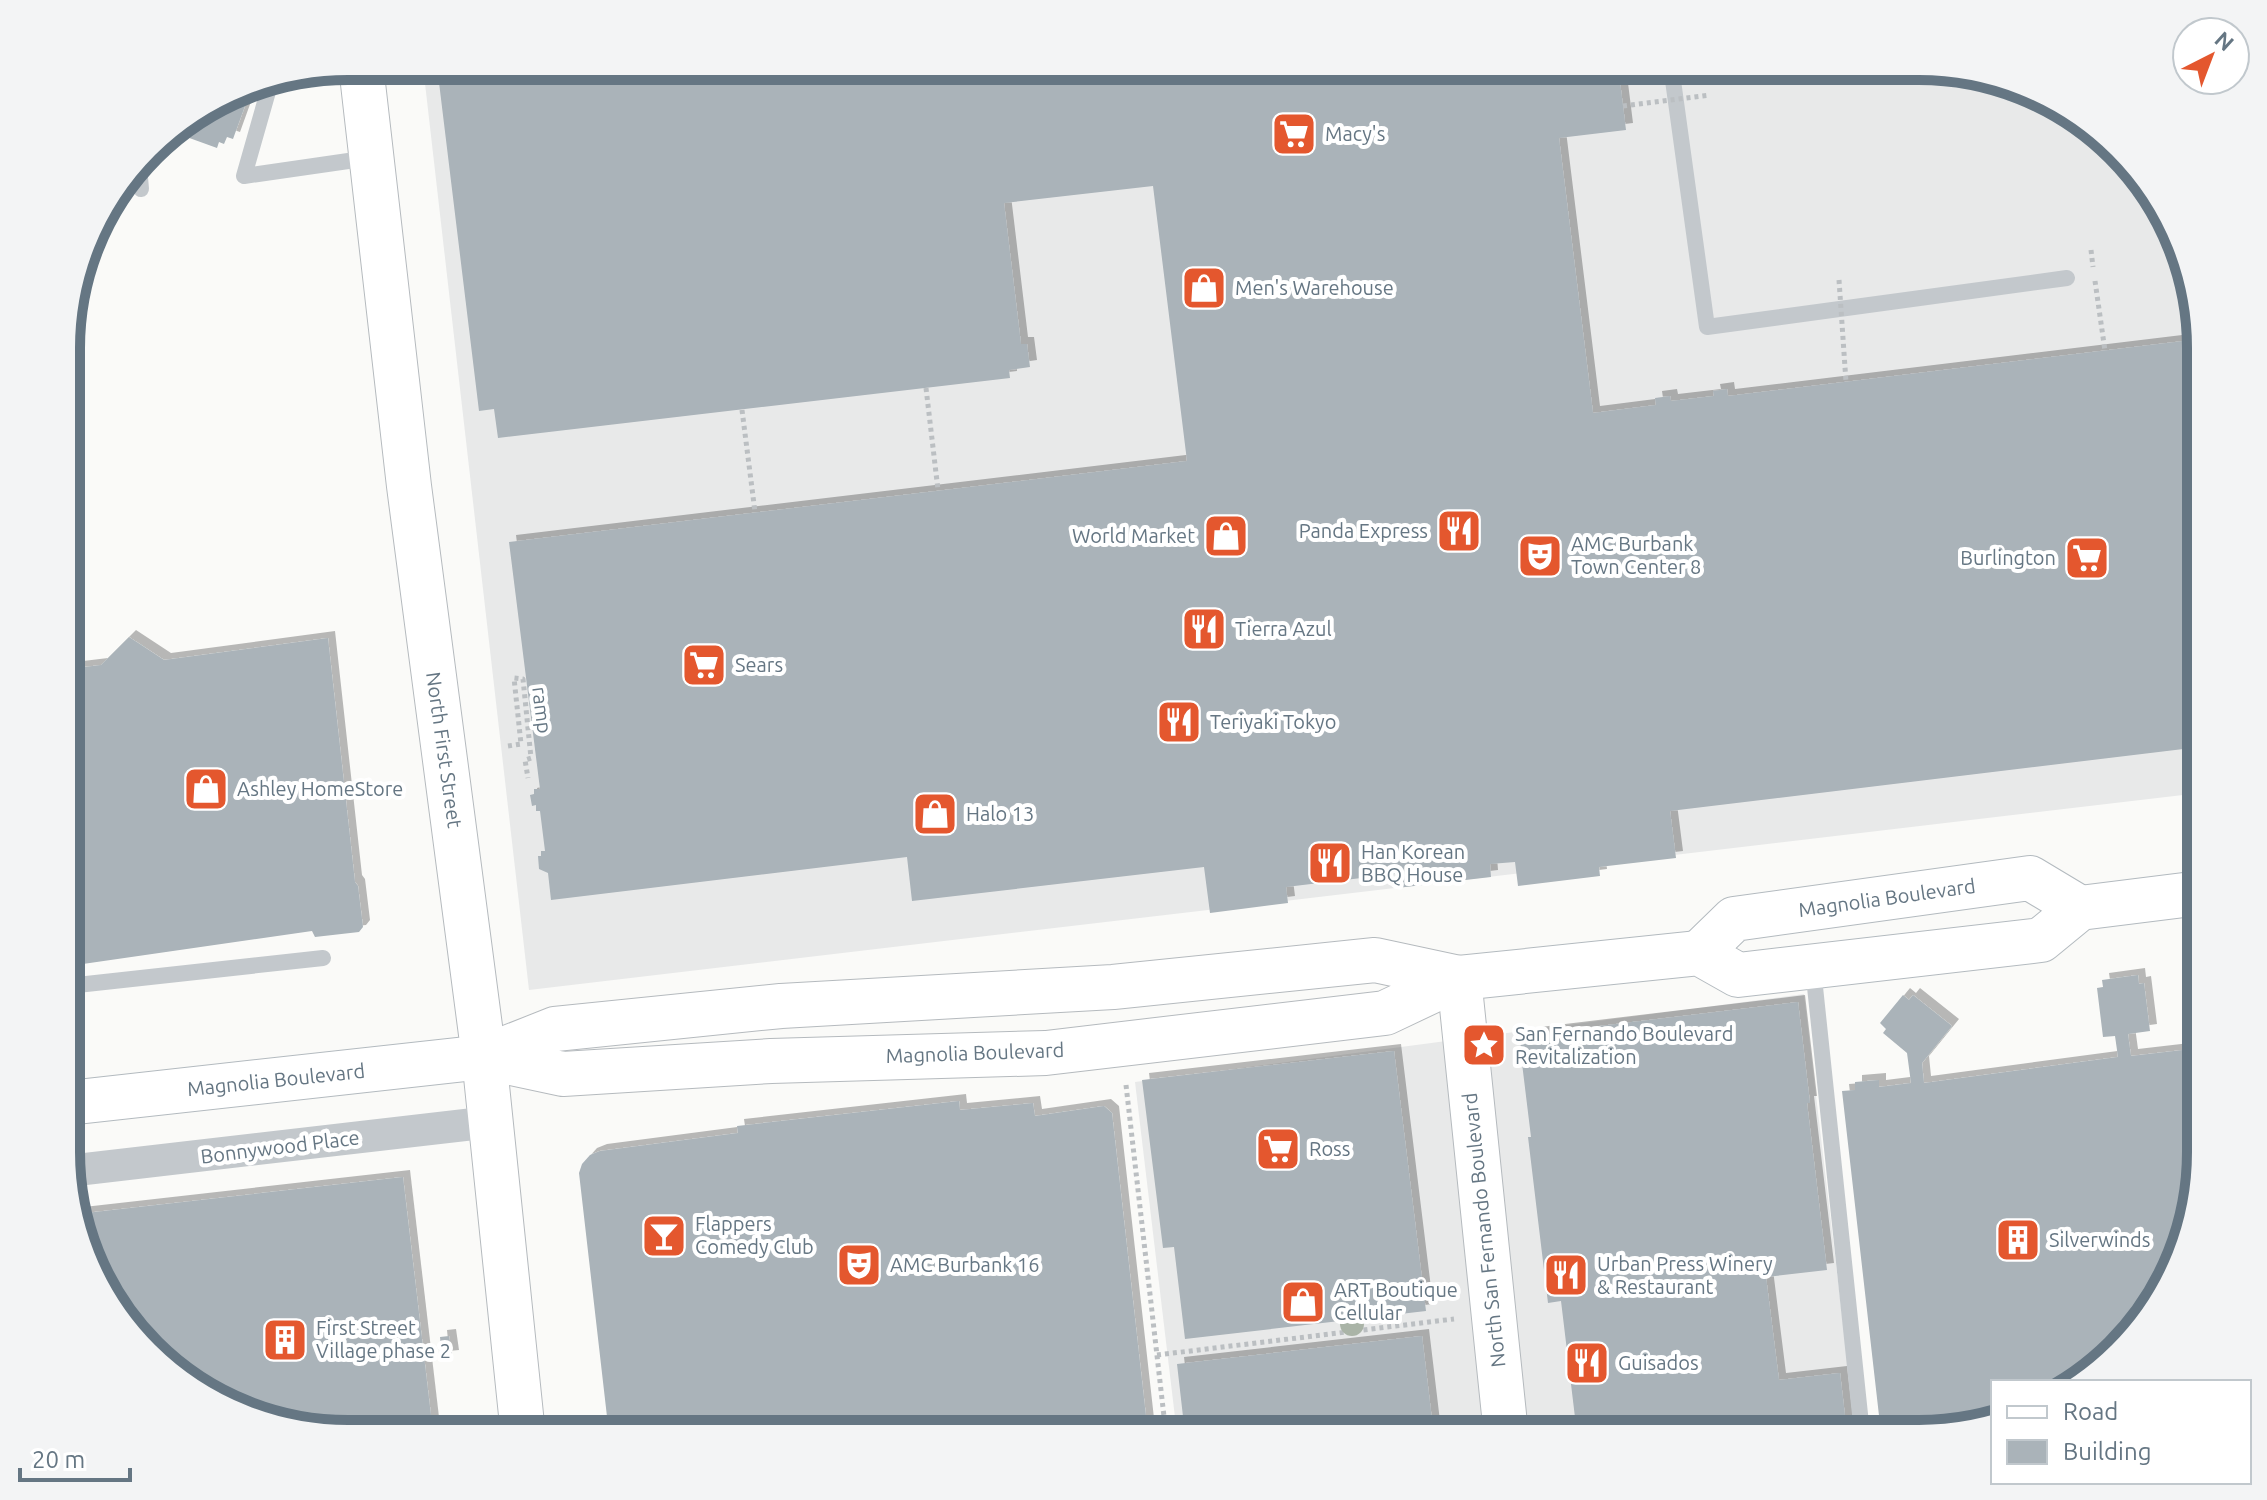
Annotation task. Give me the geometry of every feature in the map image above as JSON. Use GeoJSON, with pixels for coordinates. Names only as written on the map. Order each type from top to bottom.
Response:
{"type":"FeatureCollection","features":[{"type":"Feature","properties":{"kind":"main road","name":"North First Street"},"geometry":{"type":"LineString","coordinates":[[363,81],[411,501],[484,1057],[522,1420]]}},
{"type":"Feature","properties":{"kind":"main road","name":"Magnolia Boulevard"},"geometry":{"type":"LineString","coordinates":[[80,1102],[484,1057],[555,1029],[781,1006],[1113,987],[1375,960],[1459,978],[1699,953],[1734,919],[2030,878],[2080,908]]}},
{"type":"Feature","properties":{"kind":"main road"},"geometry":{"type":"LineString","coordinates":[[1699,953],[1738,975],[2041,940],[2080,908],[2186,895]]}},
{"type":"Feature","properties":{"kind":"main road","name":"Magnolia Boulevard"},"geometry":{"type":"LineString","coordinates":[[484,1057],[563,1074],[771,1061],[1046,1053],[1385,1013],[1459,978]]}},
{"type":"Feature","properties":{"kind":"main road","name":"North San Fernando Boulevard"},"geometry":{"type":"LineString","coordinates":[[1459,978],[1504,1419]]}},
{"type":"Feature","properties":{"kind":"street","name":"Bonnywood Place"},"geometry":{"type":"LineString","coordinates":[[81,1169],[491,1122]]}},
{"type":"Feature","properties":{"kind":"lane"},"geometry":{"type":"LineString","coordinates":[[1673,80],[1707,327],[2067,278]]}},
{"type":"Feature","properties":{"kind":"lane"},"geometry":{"type":"LineString","coordinates":[[268,92],[244,176],[371,157]]}},
{"type":"Feature","properties":{"kind":"lane"},"geometry":{"type":"LineString","coordinates":[[140,180],[141,189]]}},
{"type":"Feature","properties":{"kind":"lane"},"geometry":{"type":"LineString","coordinates":[[80,985],[323,958]]}},
{"type":"Feature","properties":{"kind":"lane"},"geometry":{"type":"LineString","coordinates":[[1813,967],[1861,1419]]}},
{"type":"Feature","properties":{"kind":"path"},"geometry":{"type":"LineString","coordinates":[[1623,106],[1710,95]]}},
{"type":"Feature","properties":{"kind":"path"},"geometry":{"type":"LineString","coordinates":[[2091,250],[2105,351]]}},
{"type":"Feature","properties":{"kind":"path"},"geometry":{"type":"LineString","coordinates":[[1839,280],[1846,382]]}},
{"type":"Feature","properties":{"kind":"path"},"geometry":{"type":"LineString","coordinates":[[926,388],[938,490]]}},
{"type":"Feature","properties":{"kind":"path"},"geometry":{"type":"LineString","coordinates":[[742,410],[755,512]]}},
{"type":"Feature","properties":{"kind":"path","name":"ramp"},"geometry":{"type":"LineString","coordinates":[[508,746],[521,744],[514,678],[523,679],[531,758],[525,760],[528,778]]}},
{"type":"Feature","properties":{"kind":"path"},"geometry":{"type":"LineString","coordinates":[[1122,1044],[1164,1419]]}},
{"type":"Feature","properties":{"kind":"path"},"geometry":{"type":"LineString","coordinates":[[1157,1355],[1492,1314]]}},
{"type":"Feature","properties":{"kind":"shaded area"},"geometry":{"type":"Polygon","coordinates":[[[425,81],[1937,81],[1971,85],[2005,94],[2068,125],[2096,147],[2132,185],[2167,245],[2178,279],[2186,330],[2186,795],[529,990],[425,81]]]}},
{"type":"Feature","properties":{"kind":"shaded area"},"geometry":{"type":"Polygon","coordinates":[[[1804,994],[1854,1419],[1175,1419],[1135,1082],[1804,994]]]}},
{"type":"Feature","properties":{"kind":"building"},"geometry":{"type":"Polygon","coordinates":[[[1620,80],[1626,130],[1559,138],[1593,413],[1656,405],[1655,398],[1670,396],[1671,401],[1714,396],[1713,391],[1727,389],[1728,396],[2186,341],[2186,749],[1670,811],[1676,858],[1599,867],[1600,876],[1518,886],[1515,862],[1490,864],[1491,877],[1397,888],[1395,874],[1286,887],[1288,903],[1210,913],[1204,867],[912,901],[907,857],[551,900],[548,873],[539,869],[538,856],[545,851],[540,811],[536,811],[536,805],[532,806],[530,795],[534,794],[534,789],[540,789],[509,542],[1187,461],[1153,186],[1004,203],[1021,344],[1027,344],[1030,367],[1009,370],[1010,378],[498,438],[494,409],[479,411],[439,81],[1620,80]]]}},
{"type":"Feature","properties":{"kind":"building"},"geometry":{"type":"Polygon","coordinates":[[[242,102],[246,103],[233,139],[227,137],[224,144],[219,142],[217,148],[185,136],[214,116],[242,102]]]}},
{"type":"Feature","properties":{"kind":"building","name":"Ashley HomeStore"},"geometry":{"type":"Polygon","coordinates":[[[129,637],[164,660],[328,638],[355,882],[363,927],[359,932],[315,937],[312,931],[80,964],[80,668],[101,665],[129,637]]]}},
{"type":"Feature","properties":{"kind":"building","name":"Silverwinds"},"geometry":{"type":"Polygon","coordinates":[[[2138,975],[2139,984],[2144,983],[2150,1031],[2128,1034],[2131,1056],[2186,1050],[2186,1170],[2182,1204],[2173,1238],[2159,1271],[2142,1301],[2109,1342],[2059,1380],[1991,1380],[1991,1410],[1971,1415],[1937,1419],[1879,1419],[1842,1091],[1855,1090],[1855,1082],[1879,1080],[1879,1087],[1911,1083],[1907,1053],[1883,1033],[1886,1029],[1880,1023],[1903,995],[1909,1000],[1913,995],[1952,1026],[1922,1063],[1924,1083],[2118,1057],[2115,1036],[2103,1037],[2097,988],[2103,987],[2102,980],[2138,975]]]}},
{"type":"Feature","properties":{"kind":"building"},"geometry":{"type":"Polygon","coordinates":[[[1798,1002],[1827,1270],[1766,1277],[1779,1380],[1840,1373],[1845,1419],[1575,1419],[1561,1301],[1548,1303],[1520,1047],[1525,1035],[1798,1002]]]}},
{"type":"Feature","properties":{"kind":"building","name":"Ross"},"geometry":{"type":"Polygon","coordinates":[[[1394,1051],[1426,1311],[1185,1339],[1174,1247],[1163,1248],[1142,1080],[1394,1051]]]}},
{"type":"Feature","properties":{"kind":"building","name":"AMC Burbank 16"},"geometry":{"type":"Polygon","coordinates":[[[959,1101],[960,1110],[1033,1103],[1035,1116],[1104,1106],[1112,1113],[1146,1419],[607,1420],[579,1173],[582,1164],[590,1155],[600,1151],[738,1133],[737,1126],[959,1101]]]}},
{"type":"Feature","properties":{"kind":"building","name":"First Street Village phase 2"},"geometry":{"type":"Polygon","coordinates":[[[403,1177],[432,1420],[348,1420],[296,1415],[262,1406],[199,1375],[147,1329],[125,1301],[100,1255],[87,1213],[403,1177]]]}},
{"type":"Feature","properties":{"kind":"building"},"geometry":{"type":"Polygon","coordinates":[[[449,1336],[452,1357],[442,1358],[440,1337],[449,1336]]]}},
{"type":"Feature","properties":{"kind":"building"},"geometry":{"type":"Polygon","coordinates":[[[1422,1336],[1432,1419],[1183,1419],[1177,1364],[1422,1336]]]}},
{"type":"Feature","properties":{"kind":"place","name":"Macy's"},"geometry":{"type":"Point","coordinates":[1294,134]}},
{"type":"Feature","properties":{"kind":"place","name":"Men's Warehouse"},"geometry":{"type":"Point","coordinates":[1204,288]}},
{"type":"Feature","properties":{"kind":"place","name":"Panda Express"},"geometry":{"type":"Point","coordinates":[1459,531]}},
{"type":"Feature","properties":{"kind":"place","name":"World Market"},"geometry":{"type":"Point","coordinates":[1226,536]}},
{"type":"Feature","properties":{"kind":"place","name":"AMC Burbank Town Center 8"},"geometry":{"type":"Point","coordinates":[1540,556]}},
{"type":"Feature","properties":{"kind":"place","name":"Burlington"},"geometry":{"type":"Point","coordinates":[2087,558]}},
{"type":"Feature","properties":{"kind":"place","name":"Tierra Azul"},"geometry":{"type":"Point","coordinates":[1204,629]}},
{"type":"Feature","properties":{"kind":"place","name":"Sears"},"geometry":{"type":"Point","coordinates":[704,665]}},
{"type":"Feature","properties":{"kind":"place","name":"Teriyaki Tokyo"},"geometry":{"type":"Point","coordinates":[1179,722]}},
{"type":"Feature","properties":{"kind":"place","name":"Ashley HomeStore"},"geometry":{"type":"Point","coordinates":[206,789]}},
{"type":"Feature","properties":{"kind":"place","name":"Halo 13"},"geometry":{"type":"Point","coordinates":[935,814]}},
{"type":"Feature","properties":{"kind":"place","name":"Han Korean BBQ House"},"geometry":{"type":"Point","coordinates":[1330,863]}},
{"type":"Feature","properties":{"kind":"place","name":"San Fernando Boulevard Revitalization"},"geometry":{"type":"Point","coordinates":[1484,1045]}},
{"type":"Feature","properties":{"kind":"place","name":"Ross"},"geometry":{"type":"Point","coordinates":[1278,1149]}},
{"type":"Feature","properties":{"kind":"place","name":"Flappers Comedy Club"},"geometry":{"type":"Point","coordinates":[664,1236]}},
{"type":"Feature","properties":{"kind":"place","name":"Silverwinds"},"geometry":{"type":"Point","coordinates":[2018,1240]}},
{"type":"Feature","properties":{"kind":"place","name":"AMC Burbank 16"},"geometry":{"type":"Point","coordinates":[859,1265]}},
{"type":"Feature","properties":{"kind":"place","name":"Urban Press Winery & Restaurant"},"geometry":{"type":"Point","coordinates":[1566,1275]}},
{"type":"Feature","properties":{"kind":"place","name":"ART Boutique Cellular"},"geometry":{"type":"Point","coordinates":[1303,1302]}},
{"type":"Feature","properties":{"kind":"place","name":"First Street Village phase 2"},"geometry":{"type":"Point","coordinates":[285,1340]}},
{"type":"Feature","properties":{"kind":"place","name":"Guisados"},"geometry":{"type":"Point","coordinates":[1587,1363]}}]}
